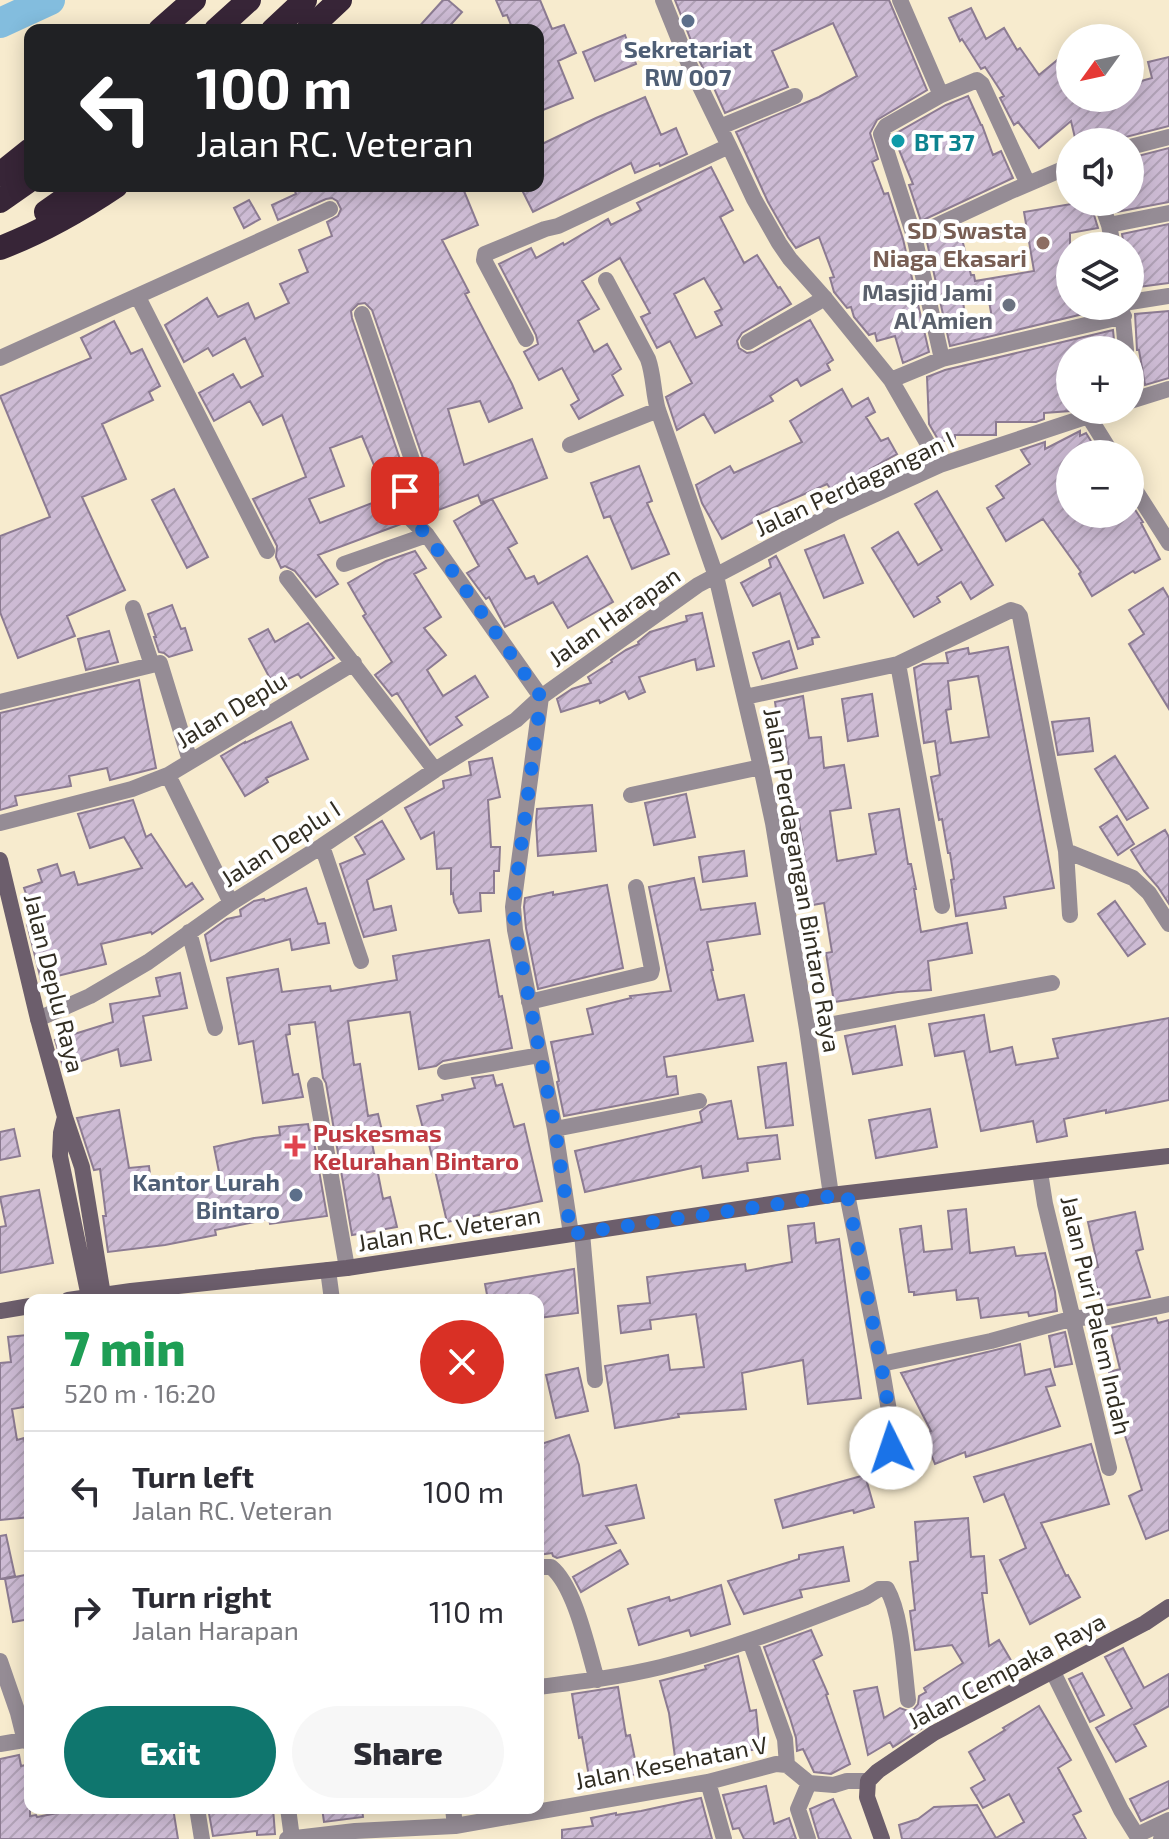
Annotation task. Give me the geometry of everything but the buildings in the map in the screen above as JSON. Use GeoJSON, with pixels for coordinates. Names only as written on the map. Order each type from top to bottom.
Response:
{"type":"FeatureCollection","features":[{"type":"Feature","properties":{"kind":"highway"},"geometry":{"type":"LineString","coordinates":[[167,24],[194,0]]}},
{"type":"Feature","properties":{"kind":"highway"},"geometry":{"type":"LineString","coordinates":[[223,24],[249,0]]}},
{"type":"Feature","properties":{"kind":"highway"},"geometry":{"type":"LineString","coordinates":[[279,24],[305,0]]}},
{"type":"Feature","properties":{"kind":"highway"},"geometry":{"type":"LineString","coordinates":[[314,24],[340,0]]}},
{"type":"Feature","properties":{"kind":"highway"},"geometry":{"type":"LineString","coordinates":[[0,174],[24,155]]}},
{"type":"Feature","properties":{"kind":"highway"},"geometry":{"type":"LineString","coordinates":[[0,201],[24,184]]}},
{"type":"Feature","properties":{"kind":"highway"},"geometry":{"type":"LineString","coordinates":[[0,245],[75,192]]}},
{"type":"Feature","properties":{"kind":"highway"},"geometry":{"type":"LineString","coordinates":[[0,245],[32,236],[107,192]]}},
{"type":"Feature","properties":{"kind":"main road","name":"Jalan Deplu Raya"},"geometry":{"type":"LineString","coordinates":[[0,860],[65,1117],[60,1156],[104,1294]]}},
{"type":"Feature","properties":{"kind":"main road","name":"Jalan RC. Veteran"},"geometry":{"type":"LineString","coordinates":[[122,1294],[347,1268],[839,1194],[1169,1156]]}},
{"type":"Feature","properties":{"kind":"main road"},"geometry":{"type":"LineString","coordinates":[[0,1311],[24,1307]]}},
{"type":"Feature","properties":{"kind":"main road","name":"Jalan Cempaka Raya"},"geometry":{"type":"LineString","coordinates":[[868,1781],[934,1733],[1145,1623],[1169,1607]]}},
{"type":"Feature","properties":{"kind":"main road"},"geometry":{"type":"LineString","coordinates":[[868,1781],[867,1797],[882,1839]]}},
{"type":"Feature","properties":{"kind":"street"},"geometry":{"type":"LineString","coordinates":[[663,0],[688,62],[754,199],[779,243],[891,380],[940,465]]}},
{"type":"Feature","properties":{"kind":"street"},"geometry":{"type":"LineString","coordinates":[[900,0],[941,95]]}},
{"type":"Feature","properties":{"kind":"street"},"geometry":{"type":"LineString","coordinates":[[942,359],[914,236],[881,134],[886,126],[974,80],[979,82],[1028,184]]}},
{"type":"Feature","properties":{"kind":"street"},"geometry":{"type":"LineString","coordinates":[[720,127],[795,96]]}},
{"type":"Feature","properties":{"kind":"street"},"geometry":{"type":"LineString","coordinates":[[1144,143],[1169,137]]}},
{"type":"Feature","properties":{"kind":"street"},"geometry":{"type":"LineString","coordinates":[[526,339],[484,260],[485,254],[558,226],[729,146]]}},
{"type":"Feature","properties":{"kind":"street"},"geometry":{"type":"LineString","coordinates":[[914,236],[1056,172]]}},
{"type":"Feature","properties":{"kind":"street"},"geometry":{"type":"LineString","coordinates":[[1050,175],[1056,176]]}},
{"type":"Feature","properties":{"kind":"street"},"geometry":{"type":"LineString","coordinates":[[0,358],[330,209]]}},
{"type":"Feature","properties":{"kind":"street"},"geometry":{"type":"LineString","coordinates":[[1109,225],[1169,213]]}},
{"type":"Feature","properties":{"kind":"street"},"geometry":{"type":"LineString","coordinates":[[1106,216],[1110,232]]}},
{"type":"Feature","properties":{"kind":"street","name":"Jalan Perdagangan Bintaro Raya"},"geometry":{"type":"LineString","coordinates":[[606,280],[653,372],[653,392],[658,410],[716,576],[761,767],[839,1194],[881,1364],[894,1440],[884,1456],[870,1459]]}},
{"type":"Feature","properties":{"kind":"street"},"geometry":{"type":"LineString","coordinates":[[1144,303],[1169,296]]}},
{"type":"Feature","properties":{"kind":"street"},"geometry":{"type":"LineString","coordinates":[[138,297],[267,551]]}},
{"type":"Feature","properties":{"kind":"street"},"geometry":{"type":"LineString","coordinates":[[748,342],[825,298]]}},
{"type":"Feature","properties":{"kind":"street","name":"Jalan Harapan"},"geometry":{"type":"LineString","coordinates":[[362,314],[418,477],[416,483],[399,498],[401,509],[427,535],[541,697],[513,907],[515,930],[576,1233],[595,1380]]}},
{"type":"Feature","properties":{"kind":"street"},"geometry":{"type":"LineString","coordinates":[[891,380],[942,359],[1082,320]]}},
{"type":"Feature","properties":{"kind":"street"},"geometry":{"type":"LineString","coordinates":[[1144,397],[1169,389]]}},
{"type":"Feature","properties":{"kind":"street"},"geometry":{"type":"LineString","coordinates":[[570,445],[658,410]]}},
{"type":"Feature","properties":{"kind":"street","name":"Jalan Perdagangan I"},"geometry":{"type":"LineString","coordinates":[[716,576],[836,512],[940,465],[1067,424]]}},
{"type":"Feature","properties":{"kind":"street"},"geometry":{"type":"LineString","coordinates":[[1144,504],[1169,543]]}},
{"type":"Feature","properties":{"kind":"street"},"geometry":{"type":"LineString","coordinates":[[344,564],[427,535]]}},
{"type":"Feature","properties":{"kind":"street","name":"Jalan Harapan"},"geometry":{"type":"LineString","coordinates":[[541,697],[698,585],[716,576]]}},
{"type":"Feature","properties":{"kind":"street"},"geometry":{"type":"LineString","coordinates":[[287,578],[435,770]]}},
{"type":"Feature","properties":{"kind":"street"},"geometry":{"type":"LineString","coordinates":[[133,608],[152,665]]}},
{"type":"Feature","properties":{"kind":"street"},"geometry":{"type":"LineString","coordinates":[[745,697],[898,664],[1011,610],[1018,613],[1066,851],[1070,915]]}},
{"type":"Feature","properties":{"kind":"street"},"geometry":{"type":"LineString","coordinates":[[0,702],[160,663],[190,761]]}},
{"type":"Feature","properties":{"kind":"street","name":"Jalan Deplu"},"geometry":{"type":"LineString","coordinates":[[0,823],[132,789],[168,775],[354,663]]}},
{"type":"Feature","properties":{"kind":"street"},"geometry":{"type":"LineString","coordinates":[[898,664],[942,906]]}},
{"type":"Feature","properties":{"kind":"street","name":"Jalan Deplu I"},"geometry":{"type":"LineString","coordinates":[[38,1019],[90,996],[148,962],[231,903],[516,720],[541,697]]}},
{"type":"Feature","properties":{"kind":"street"},"geometry":{"type":"LineString","coordinates":[[631,795],[761,767]]}},
{"type":"Feature","properties":{"kind":"street"},"geometry":{"type":"LineString","coordinates":[[168,775],[231,903]]}},
{"type":"Feature","properties":{"kind":"street"},"geometry":{"type":"LineString","coordinates":[[322,846],[361,961]]}},
{"type":"Feature","properties":{"kind":"street"},"geometry":{"type":"LineString","coordinates":[[1066,851],[1133,878],[1149,893],[1169,924]]}},
{"type":"Feature","properties":{"kind":"street"},"geometry":{"type":"LineString","coordinates":[[529,1002],[651,973],[636,887]]}},
{"type":"Feature","properties":{"kind":"street"},"geometry":{"type":"LineString","coordinates":[[189,932],[215,1028]]}},
{"type":"Feature","properties":{"kind":"street"},"geometry":{"type":"LineString","coordinates":[[807,1029],[1052,983]]}},
{"type":"Feature","properties":{"kind":"street"},"geometry":{"type":"LineString","coordinates":[[445,1072],[540,1055]]}},
{"type":"Feature","properties":{"kind":"street"},"geometry":{"type":"LineString","coordinates":[[315,1085],[347,1268]]}},
{"type":"Feature","properties":{"kind":"street"},"geometry":{"type":"LineString","coordinates":[[555,1129],[699,1101]]}},
{"type":"Feature","properties":{"kind":"street","name":"Jalan Puri Palem Indah"},"geometry":{"type":"LineString","coordinates":[[1040,1172],[1109,1468]]}},
{"type":"Feature","properties":{"kind":"street"},"geometry":{"type":"LineString","coordinates":[[328,1270],[331,1294]]}},
{"type":"Feature","properties":{"kind":"street"},"geometry":{"type":"LineString","coordinates":[[881,1364],[991,1341],[1074,1318],[1108,1317],[1169,1304]]}},
{"type":"Feature","properties":{"kind":"street"},"geometry":{"type":"LineString","coordinates":[[544,1567],[551,1567],[559,1573],[565,1584],[578,1613],[597,1680]]}},
{"type":"Feature","properties":{"kind":"street"},"geometry":{"type":"LineString","coordinates":[[544,1686],[660,1668],[750,1641],[866,1597],[879,1589],[887,1589],[899,1631],[908,1700]]}},
{"type":"Feature","properties":{"kind":"street"},"geometry":{"type":"LineString","coordinates":[[750,1641],[785,1739],[787,1765]]}},
{"type":"Feature","properties":{"kind":"street"},"geometry":{"type":"LineString","coordinates":[[0,1661],[24,1731]]}},
{"type":"Feature","properties":{"kind":"street"},"geometry":{"type":"LineString","coordinates":[[1053,1672],[1121,1810],[1138,1837],[1169,1820]]}},
{"type":"Feature","properties":{"kind":"street"},"geometry":{"type":"LineString","coordinates":[[0,1744],[24,1740]]}},
{"type":"Feature","properties":{"kind":"street","name":"Jalan Kesehatan V"},"geometry":{"type":"LineString","coordinates":[[544,1811],[708,1782],[776,1764],[787,1765],[809,1783]]}},
{"type":"Feature","properties":{"kind":"street"},"geometry":{"type":"LineString","coordinates":[[808,1839],[798,1809],[809,1783],[834,1785],[847,1781],[868,1781]]}},
{"type":"Feature","properties":{"kind":"street"},"geometry":{"type":"LineString","coordinates":[[708,1782],[724,1839]]}},
{"type":"Feature","properties":{"kind":"street"},"geometry":{"type":"LineString","coordinates":[[198,1814],[202,1839]]}},
{"type":"Feature","properties":{"kind":"street"},"geometry":{"type":"LineString","coordinates":[[288,1814],[289,1839]]}},
{"type":"Feature","properties":{"kind":"street"},"geometry":{"type":"LineString","coordinates":[[454,1814],[455,1826]]}},
{"type":"Feature","properties":{"kind":"street","name":"Jalan Kesehatan V"},"geometry":{"type":"LineString","coordinates":[[289,1839],[455,1826],[524,1814]]}},
{"type":"Feature","properties":{"kind":"street"},"geometry":{"type":"LineString","coordinates":[[1161,1839],[1169,1836]]}},
{"type":"Feature","properties":{"kind":"waterway"},"geometry":{"type":"LineString","coordinates":[[0,23],[50,0]]}},
{"type":"Feature","properties":{"kind":"place","name":"Sekretariat RW 007"},"geometry":{"type":"Point","coordinates":[688,21]}},
{"type":"Feature","properties":{"kind":"place","name":"BT 37"},"geometry":{"type":"Point","coordinates":[898,141]}},
{"type":"Feature","properties":{"kind":"place","name":"SD Swasta Niaga Ekasari"},"geometry":{"type":"Point","coordinates":[1043,243]}},
{"type":"Feature","properties":{"kind":"place","name":"Masjid Jami Al Amien"},"geometry":{"type":"Point","coordinates":[1009,305]}},
{"type":"Feature","properties":{"kind":"place","name":"Puskesmas Kelurahan Bintaro"},"geometry":{"type":"Point","coordinates":[295,1146]}},
{"type":"Feature","properties":{"kind":"place","name":"Kantor Lurah Bintaro"},"geometry":{"type":"Point","coordinates":[296,1195]}},
{"type":"Feature","properties":{"kind":"route"},"geometry":{"type":"LineString","coordinates":[[405,491],[399,498],[401,509],[427,535],[541,697],[513,907],[555,1129],[571,1234],[847,1194],[881,1364],[894,1440],[891,1448]]}}]}
